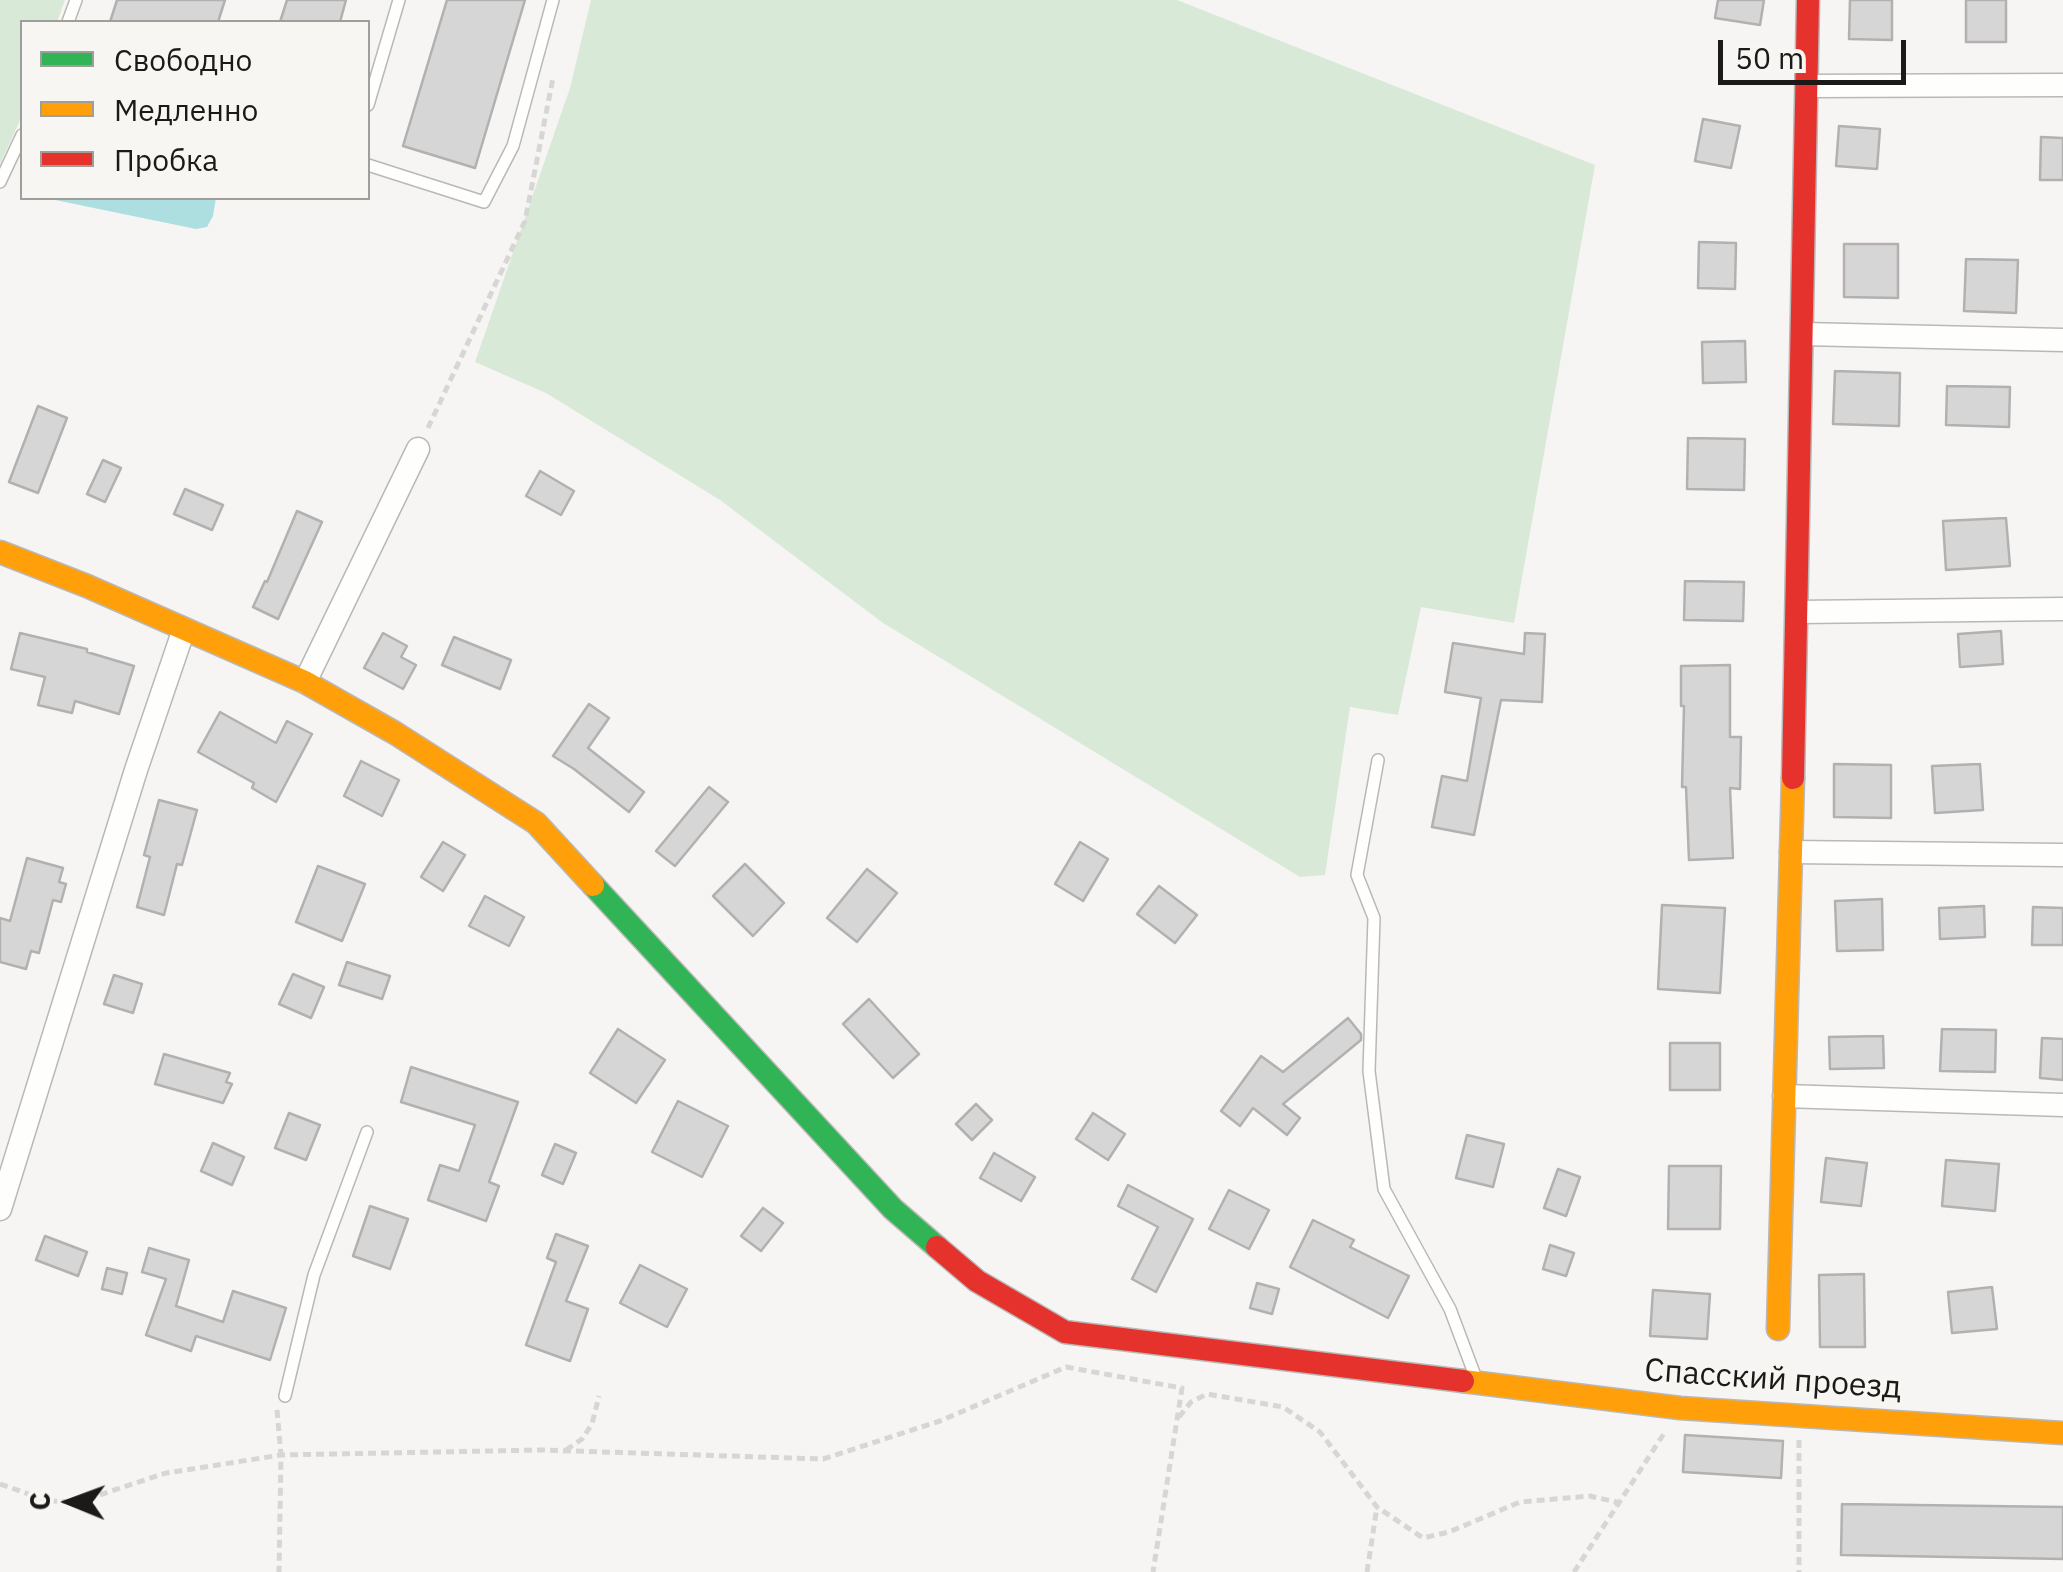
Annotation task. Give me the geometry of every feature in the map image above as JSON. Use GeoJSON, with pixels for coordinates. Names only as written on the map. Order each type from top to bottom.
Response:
{"type":"FeatureCollection","features":[{"type":"Feature","properties":{"kind":"street"},"geometry":{"type":"LineString","coordinates":[[1778,1329],[1798,612],[1808,0]]}},
{"type":"Feature","properties":{"kind":"street"},"geometry":{"type":"LineString","coordinates":[[1808,86],[2063,86]]}},
{"type":"Feature","properties":{"kind":"street"},"geometry":{"type":"LineString","coordinates":[[1803,334],[2063,340]]}},
{"type":"Feature","properties":{"kind":"street"},"geometry":{"type":"LineString","coordinates":[[305,682],[418,449]]}},
{"type":"Feature","properties":{"kind":"street","name":"Спасский проезд"},"geometry":{"type":"LineString","coordinates":[[0,552],[305,682],[395,733],[536,824],[894,1209],[976,1280],[1065,1332],[1680,1408],[2063,1433]]}},
{"type":"Feature","properties":{"kind":"street"},"geometry":{"type":"LineString","coordinates":[[1798,612],[2063,610]]}},
{"type":"Feature","properties":{"kind":"street"},"geometry":{"type":"LineString","coordinates":[[0,1209],[184,628]]}},
{"type":"Feature","properties":{"kind":"street"},"geometry":{"type":"LineString","coordinates":[[1790,852],[2063,855]]}},
{"type":"Feature","properties":{"kind":"street"},"geometry":{"type":"LineString","coordinates":[[1784,1096],[2063,1104]]}},
{"type":"Feature","properties":{"kind":"lane"},"geometry":{"type":"LineString","coordinates":[[370,98],[399,0]]}},
{"type":"Feature","properties":{"kind":"lane"},"geometry":{"type":"LineString","coordinates":[[370,166],[484,202],[512,146],[554,0]]}},
{"type":"Feature","properties":{"kind":"lane"},"geometry":{"type":"LineString","coordinates":[[0,182],[20,139]]}},
{"type":"Feature","properties":{"kind":"lane"},"geometry":{"type":"LineString","coordinates":[[1378,760],[1356,875],[1374,918],[1369,1071],[1384,1189],[1450,1309],[1478,1385]]}},
{"type":"Feature","properties":{"kind":"lane"},"geometry":{"type":"LineString","coordinates":[[281,1398],[314,1275],[367,1132]]}},
{"type":"Feature","properties":{"kind":"path"},"geometry":{"type":"LineString","coordinates":[[418,449],[525,221],[554,74]]}},
{"type":"Feature","properties":{"kind":"path"},"geometry":{"type":"LineString","coordinates":[[0,1484],[49,1501],[78,1502],[166,1473],[281,1455],[566,1450],[824,1459],[940,1421],[1066,1368],[1182,1388],[1153,1572]]}},
{"type":"Feature","properties":{"kind":"path"},"geometry":{"type":"LineString","coordinates":[[1178,1419],[1191,1402],[1206,1394],[1283,1406],[1320,1432],[1377,1506],[1423,1538],[1449,1532],[1520,1502],[1590,1496],[1620,1503]]}},
{"type":"Feature","properties":{"kind":"path"},"geometry":{"type":"LineString","coordinates":[[566,1450],[582,1440],[592,1424],[599,1396]]}},
{"type":"Feature","properties":{"kind":"path"},"geometry":{"type":"LineString","coordinates":[[279,1572],[281,1398]]}},
{"type":"Feature","properties":{"kind":"path"},"geometry":{"type":"LineString","coordinates":[[1574,1572],[1680,1408]]}},
{"type":"Feature","properties":{"kind":"path"},"geometry":{"type":"LineString","coordinates":[[1799,1433],[1799,1572]]}},
{"type":"Feature","properties":{"kind":"path"},"geometry":{"type":"LineString","coordinates":[[1367,1572],[1377,1506]]}},
{"type":"Feature","properties":{"kind":"green space"},"geometry":{"type":"Polygon","coordinates":[[[0,0],[65,0],[58,20],[20,20],[20,120],[0,164],[0,0]]]}},
{"type":"Feature","properties":{"kind":"green space"},"geometry":{"type":"Polygon","coordinates":[[[591,0],[1177,0],[1595,165],[1514,623],[1421,607],[1398,715],[1350,707],[1325,875],[1300,877],[883,623],[720,500],[546,393],[475,362],[570,88],[591,0]]]}},
{"type":"Feature","properties":{"kind":"water"},"geometry":{"type":"Polygon","coordinates":[[[55,200],[216,200],[207,227],[196,229],[55,200]]]}},
{"type":"Feature","properties":{"kind":"building"},"geometry":{"type":"Polygon","coordinates":[[[117,0],[225,0],[219,20],[111,20],[117,0]]]}},
{"type":"Feature","properties":{"kind":"building"},"geometry":{"type":"Polygon","coordinates":[[[287,0],[346,0],[341,20],[281,20],[287,0]]]}},
{"type":"Feature","properties":{"kind":"building"},"geometry":{"type":"Polygon","coordinates":[[[447,0],[525,0],[475,168],[403,146],[447,0]]]}},
{"type":"Feature","properties":{"kind":"building"},"geometry":{"type":"Polygon","coordinates":[[[1718,0],[1764,0],[1760,25],[1715,18],[1718,0]]]}},
{"type":"Feature","properties":{"kind":"building"},"geometry":{"type":"Polygon","coordinates":[[[1850,0],[1892,0],[1892,40],[1849,39],[1850,0]]]}},
{"type":"Feature","properties":{"kind":"building"},"geometry":{"type":"Polygon","coordinates":[[[1966,0],[2006,0],[2006,42],[1966,42],[1966,0]]]}},
{"type":"Feature","properties":{"kind":"building"},"geometry":{"type":"Polygon","coordinates":[[[1703,119],[1740,126],[1731,168],[1695,161],[1703,119]]]}},
{"type":"Feature","properties":{"kind":"building"},"geometry":{"type":"Polygon","coordinates":[[[1839,126],[1880,129],[1877,169],[1836,166],[1839,126]]]}},
{"type":"Feature","properties":{"kind":"building"},"geometry":{"type":"Polygon","coordinates":[[[2041,137],[2063,138],[2063,180],[2040,180],[2041,137]]]}},
{"type":"Feature","properties":{"kind":"building"},"geometry":{"type":"Polygon","coordinates":[[[1699,242],[1736,243],[1735,289],[1698,288],[1699,242]]]}},
{"type":"Feature","properties":{"kind":"building"},"geometry":{"type":"Polygon","coordinates":[[[1844,244],[1898,244],[1898,298],[1844,297],[1844,244]]]}},
{"type":"Feature","properties":{"kind":"building"},"geometry":{"type":"Polygon","coordinates":[[[1966,259],[2018,260],[2016,313],[1964,311],[1966,259]]]}},
{"type":"Feature","properties":{"kind":"building"},"geometry":{"type":"Polygon","coordinates":[[[1745,341],[1746,382],[1703,383],[1702,342],[1745,341]]]}},
{"type":"Feature","properties":{"kind":"building"},"geometry":{"type":"Polygon","coordinates":[[[1835,371],[1900,373],[1899,426],[1833,424],[1835,371]]]}},
{"type":"Feature","properties":{"kind":"building"},"geometry":{"type":"Polygon","coordinates":[[[1947,386],[2010,387],[2009,427],[1946,425],[1947,386]]]}},
{"type":"Feature","properties":{"kind":"building"},"geometry":{"type":"Polygon","coordinates":[[[38,406],[67,418],[38,493],[9,482],[38,406]]]}},
{"type":"Feature","properties":{"kind":"building"},"geometry":{"type":"Polygon","coordinates":[[[1688,438],[1745,439],[1744,490],[1687,489],[1688,438]]]}},
{"type":"Feature","properties":{"kind":"building"},"geometry":{"type":"Polygon","coordinates":[[[103,460],[121,468],[105,502],[87,494],[103,460]]]}},
{"type":"Feature","properties":{"kind":"building"},"geometry":{"type":"Polygon","coordinates":[[[540,471],[574,491],[561,515],[526,496],[540,471]]]}},
{"type":"Feature","properties":{"kind":"building"},"geometry":{"type":"Polygon","coordinates":[[[185,489],[223,505],[212,530],[174,514],[185,489]]]}},
{"type":"Feature","properties":{"kind":"building"},"geometry":{"type":"Polygon","coordinates":[[[297,511],[322,522],[278,619],[253,607],[297,511]]]}},
{"type":"Feature","properties":{"kind":"building"},"geometry":{"type":"Polygon","coordinates":[[[2006,518],[2010,566],[1946,570],[1943,521],[2006,518]]]}},
{"type":"Feature","properties":{"kind":"building"},"geometry":{"type":"Polygon","coordinates":[[[1685,581],[1744,582],[1743,621],[1684,620],[1685,581]]]}},
{"type":"Feature","properties":{"kind":"building"},"geometry":{"type":"Polygon","coordinates":[[[2001,631],[2003,664],[1960,667],[1958,634],[2001,631]]]}},
{"type":"Feature","properties":{"kind":"building"},"geometry":{"type":"Polygon","coordinates":[[[20,633],[87,649],[134,666],[119,714],[75,701],[72,713],[38,705],[45,677],[11,669],[20,633]]]}},
{"type":"Feature","properties":{"kind":"building"},"geometry":{"type":"Polygon","coordinates":[[[383,633],[407,646],[401,657],[416,665],[403,689],[364,668],[383,633]]]}},
{"type":"Feature","properties":{"kind":"building"},"geometry":{"type":"Polygon","coordinates":[[[1525,633],[1545,634],[1542,702],[1501,700],[1474,835],[1432,827],[1442,776],[1467,781],[1481,698],[1445,692],[1453,643],[1524,654],[1525,633]]]}},
{"type":"Feature","properties":{"kind":"building"},"geometry":{"type":"Polygon","coordinates":[[[454,637],[511,660],[500,689],[442,665],[454,637]]]}},
{"type":"Feature","properties":{"kind":"building"},"geometry":{"type":"Polygon","coordinates":[[[1730,665],[1730,737],[1741,737],[1740,789],[1730,788],[1733,858],[1689,860],[1686,787],[1682,787],[1681,666],[1730,665]]]}},
{"type":"Feature","properties":{"kind":"building"},"geometry":{"type":"Polygon","coordinates":[[[589,704],[609,718],[588,748],[644,792],[629,812],[553,756],[589,704]]]}},
{"type":"Feature","properties":{"kind":"building"},"geometry":{"type":"Polygon","coordinates":[[[220,712],[276,743],[287,721],[312,734],[276,802],[252,788],[254,783],[198,752],[220,712]]]}},
{"type":"Feature","properties":{"kind":"building"},"geometry":{"type":"Polygon","coordinates":[[[361,761],[399,780],[382,816],[344,796],[361,761]]]}},
{"type":"Feature","properties":{"kind":"building"},"geometry":{"type":"Polygon","coordinates":[[[1834,764],[1891,765],[1891,818],[1834,817],[1834,764]]]}},
{"type":"Feature","properties":{"kind":"building"},"geometry":{"type":"Polygon","coordinates":[[[1980,764],[1983,810],[1935,813],[1932,766],[1980,764]]]}},
{"type":"Feature","properties":{"kind":"building"},"geometry":{"type":"Polygon","coordinates":[[[709,787],[728,802],[675,866],[656,851],[709,787]]]}},
{"type":"Feature","properties":{"kind":"building"},"geometry":{"type":"Polygon","coordinates":[[[159,800],[197,810],[164,915],[137,907],[150,857],[144,855],[159,800]]]}},
{"type":"Feature","properties":{"kind":"building"},"geometry":{"type":"Polygon","coordinates":[[[443,842],[465,855],[443,891],[421,877],[443,842]]]}},
{"type":"Feature","properties":{"kind":"building"},"geometry":{"type":"Polygon","coordinates":[[[1080,842],[1108,859],[1083,901],[1055,884],[1080,842]]]}},
{"type":"Feature","properties":{"kind":"building"},"geometry":{"type":"Polygon","coordinates":[[[27,858],[63,868],[59,882],[66,884],[61,902],[53,900],[39,953],[31,951],[26,969],[0,962],[0,918],[10,921],[27,858]]]}},
{"type":"Feature","properties":{"kind":"building"},"geometry":{"type":"Polygon","coordinates":[[[745,864],[784,903],[753,936],[713,896],[745,864]]]}},
{"type":"Feature","properties":{"kind":"building"},"geometry":{"type":"Polygon","coordinates":[[[318,866],[365,884],[342,941],[296,922],[318,866]]]}},
{"type":"Feature","properties":{"kind":"building"},"geometry":{"type":"Polygon","coordinates":[[[867,869],[897,893],[857,942],[827,918],[867,869]]]}},
{"type":"Feature","properties":{"kind":"building"},"geometry":{"type":"Polygon","coordinates":[[[1159,886],[1197,915],[1175,943],[1137,914],[1159,886]]]}},
{"type":"Feature","properties":{"kind":"building"},"geometry":{"type":"Polygon","coordinates":[[[485,896],[524,917],[509,946],[469,926],[485,896]]]}},
{"type":"Feature","properties":{"kind":"building"},"geometry":{"type":"Polygon","coordinates":[[[1882,899],[1883,950],[1837,951],[1835,901],[1882,899]]]}},
{"type":"Feature","properties":{"kind":"building"},"geometry":{"type":"Polygon","coordinates":[[[1662,905],[1725,908],[1720,993],[1658,989],[1662,905]]]}},
{"type":"Feature","properties":{"kind":"building"},"geometry":{"type":"Polygon","coordinates":[[[1984,906],[1985,937],[1940,939],[1939,908],[1984,906]]]}},
{"type":"Feature","properties":{"kind":"building"},"geometry":{"type":"Polygon","coordinates":[[[2033,907],[2063,908],[2063,945],[2032,945],[2033,907]]]}},
{"type":"Feature","properties":{"kind":"building"},"geometry":{"type":"Polygon","coordinates":[[[347,962],[390,976],[382,999],[339,985],[347,962]]]}},
{"type":"Feature","properties":{"kind":"building"},"geometry":{"type":"Polygon","coordinates":[[[293,974],[324,987],[311,1018],[279,1004],[293,974]]]}},
{"type":"Feature","properties":{"kind":"building"},"geometry":{"type":"Polygon","coordinates":[[[114,975],[142,984],[133,1013],[104,1004],[114,975]]]}},
{"type":"Feature","properties":{"kind":"building"},"geometry":{"type":"Polygon","coordinates":[[[869,999],[919,1054],[893,1078],[843,1024],[869,999]]]}},
{"type":"Feature","properties":{"kind":"building"},"geometry":{"type":"Polygon","coordinates":[[[1348,1018],[1361,1034],[1361,1040],[1283,1104],[1300,1118],[1287,1135],[1253,1108],[1240,1126],[1221,1111],[1261,1056],[1283,1072],[1348,1018]]]}},
{"type":"Feature","properties":{"kind":"building"},"geometry":{"type":"Polygon","coordinates":[[[618,1029],[665,1060],[636,1103],[590,1073],[618,1029]]]}},
{"type":"Feature","properties":{"kind":"building"},"geometry":{"type":"Polygon","coordinates":[[[1942,1029],[1996,1030],[1995,1072],[1940,1071],[1942,1029]]]}},
{"type":"Feature","properties":{"kind":"building"},"geometry":{"type":"Polygon","coordinates":[[[1883,1036],[1884,1068],[1830,1069],[1829,1037],[1883,1036]]]}},
{"type":"Feature","properties":{"kind":"building"},"geometry":{"type":"Polygon","coordinates":[[[2042,1038],[2063,1039],[2063,1080],[2040,1078],[2042,1038]]]}},
{"type":"Feature","properties":{"kind":"building"},"geometry":{"type":"Polygon","coordinates":[[[1670,1043],[1720,1043],[1720,1090],[1670,1090],[1670,1043]]]}},
{"type":"Feature","properties":{"kind":"building"},"geometry":{"type":"Polygon","coordinates":[[[164,1054],[230,1073],[226,1082],[232,1084],[223,1103],[155,1084],[164,1054]]]}},
{"type":"Feature","properties":{"kind":"building"},"geometry":{"type":"Polygon","coordinates":[[[411,1067],[518,1102],[489,1182],[499,1186],[486,1221],[428,1200],[440,1165],[459,1171],[475,1125],[401,1102],[411,1067]]]}},
{"type":"Feature","properties":{"kind":"building"},"geometry":{"type":"Polygon","coordinates":[[[678,1101],[728,1126],[702,1177],[652,1152],[678,1101]]]}},
{"type":"Feature","properties":{"kind":"building"},"geometry":{"type":"Polygon","coordinates":[[[976,1104],[992,1120],[972,1140],[956,1124],[976,1104]]]}},
{"type":"Feature","properties":{"kind":"building"},"geometry":{"type":"Polygon","coordinates":[[[289,1113],[320,1125],[306,1160],[275,1148],[289,1113]]]}},
{"type":"Feature","properties":{"kind":"building"},"geometry":{"type":"Polygon","coordinates":[[[1093,1113],[1125,1134],[1108,1160],[1076,1139],[1093,1113]]]}},
{"type":"Feature","properties":{"kind":"building"},"geometry":{"type":"Polygon","coordinates":[[[1467,1135],[1504,1144],[1493,1187],[1456,1178],[1467,1135]]]}},
{"type":"Feature","properties":{"kind":"building"},"geometry":{"type":"Polygon","coordinates":[[[213,1143],[244,1157],[232,1185],[201,1171],[213,1143]]]}},
{"type":"Feature","properties":{"kind":"building"},"geometry":{"type":"Polygon","coordinates":[[[555,1144],[576,1153],[563,1184],[542,1175],[555,1144]]]}},
{"type":"Feature","properties":{"kind":"building"},"geometry":{"type":"Polygon","coordinates":[[[994,1153],[1035,1177],[1021,1201],[980,1178],[994,1153]]]}},
{"type":"Feature","properties":{"kind":"building"},"geometry":{"type":"Polygon","coordinates":[[[1826,1158],[1867,1163],[1861,1206],[1821,1202],[1826,1158]]]}},
{"type":"Feature","properties":{"kind":"building"},"geometry":{"type":"Polygon","coordinates":[[[1946,1160],[1999,1164],[1995,1211],[1942,1206],[1946,1160]]]}},
{"type":"Feature","properties":{"kind":"building"},"geometry":{"type":"Polygon","coordinates":[[[1669,1166],[1721,1166],[1720,1229],[1668,1229],[1669,1166]]]}},
{"type":"Feature","properties":{"kind":"building"},"geometry":{"type":"Polygon","coordinates":[[[1558,1169],[1580,1177],[1566,1216],[1544,1208],[1558,1169]]]}},
{"type":"Feature","properties":{"kind":"building"},"geometry":{"type":"Polygon","coordinates":[[[1128,1185],[1193,1219],[1156,1292],[1132,1279],[1158,1227],[1118,1206],[1128,1185]]]}},
{"type":"Feature","properties":{"kind":"building"},"geometry":{"type":"Polygon","coordinates":[[[1229,1190],[1269,1210],[1249,1249],[1209,1229],[1229,1190]]]}},
{"type":"Feature","properties":{"kind":"building"},"geometry":{"type":"Polygon","coordinates":[[[370,1206],[408,1219],[390,1269],[353,1256],[370,1206]]]}},
{"type":"Feature","properties":{"kind":"building"},"geometry":{"type":"Polygon","coordinates":[[[763,1208],[783,1223],[761,1251],[741,1236],[763,1208]]]}},
{"type":"Feature","properties":{"kind":"building"},"geometry":{"type":"Polygon","coordinates":[[[1313,1220],[1354,1240],[1350,1247],[1409,1276],[1388,1318],[1290,1267],[1313,1220]]]}},
{"type":"Feature","properties":{"kind":"building"},"geometry":{"type":"Polygon","coordinates":[[[556,1234],[588,1246],[566,1301],[588,1309],[570,1361],[526,1345],[556,1262],[547,1258],[556,1234]]]}},
{"type":"Feature","properties":{"kind":"building"},"geometry":{"type":"Polygon","coordinates":[[[45,1236],[87,1252],[78,1276],[36,1260],[45,1236]]]}},
{"type":"Feature","properties":{"kind":"building"},"geometry":{"type":"Polygon","coordinates":[[[1550,1245],[1574,1253],[1566,1276],[1543,1269],[1550,1245]]]}},
{"type":"Feature","properties":{"kind":"building"},"geometry":{"type":"Polygon","coordinates":[[[149,1248],[189,1260],[176,1306],[223,1322],[233,1291],[286,1308],[270,1360],[196,1336],[191,1351],[146,1335],[166,1279],[142,1272],[149,1248]]]}},
{"type":"Feature","properties":{"kind":"building"},"geometry":{"type":"Polygon","coordinates":[[[640,1265],[687,1289],[667,1327],[620,1303],[640,1265]]]}},
{"type":"Feature","properties":{"kind":"building"},"geometry":{"type":"Polygon","coordinates":[[[107,1268],[127,1273],[122,1294],[102,1289],[107,1268]]]}},
{"type":"Feature","properties":{"kind":"building"},"geometry":{"type":"Polygon","coordinates":[[[1864,1274],[1865,1347],[1820,1347],[1819,1275],[1864,1274]]]}},
{"type":"Feature","properties":{"kind":"building"},"geometry":{"type":"Polygon","coordinates":[[[1257,1283],[1279,1289],[1272,1314],[1250,1308],[1257,1283]]]}},
{"type":"Feature","properties":{"kind":"building"},"geometry":{"type":"Polygon","coordinates":[[[1992,1287],[1997,1329],[1952,1333],[1948,1292],[1992,1287]]]}},
{"type":"Feature","properties":{"kind":"building"},"geometry":{"type":"Polygon","coordinates":[[[1653,1290],[1710,1294],[1707,1339],[1650,1336],[1653,1290]]]}},
{"type":"Feature","properties":{"kind":"building"},"geometry":{"type":"Polygon","coordinates":[[[1685,1435],[1783,1441],[1781,1478],[1683,1472],[1685,1435]]]}},
{"type":"Feature","properties":{"kind":"building"},"geometry":{"type":"Polygon","coordinates":[[[1842,1504],[2063,1507],[2063,1559],[1841,1555],[1842,1504]]]}},
{"type":"Feature","properties":{"kind":"traffic: fast"},"geometry":{"type":"LineString","coordinates":[[593,885],[893,1209],[937,1247]]}},
{"type":"Feature","properties":{"kind":"traffic: slow"},"geometry":{"type":"LineString","coordinates":[[0,552],[305,682],[395,733],[536,823],[593,885]]}},
{"type":"Feature","properties":{"kind":"traffic: slow"},"geometry":{"type":"LineString","coordinates":[[1778,1329],[1793,778]]}},
{"type":"Feature","properties":{"kind":"traffic: slow"},"geometry":{"type":"LineString","coordinates":[[1463,1381],[1680,1408],[2063,1433]]}},
{"type":"Feature","properties":{"kind":"traffic: jam"},"geometry":{"type":"LineString","coordinates":[[1793,778],[1808,0]]}},
{"type":"Feature","properties":{"kind":"traffic: jam"},"geometry":{"type":"LineString","coordinates":[[937,1247],[977,1281],[1065,1332],[1463,1381]]}}]}
